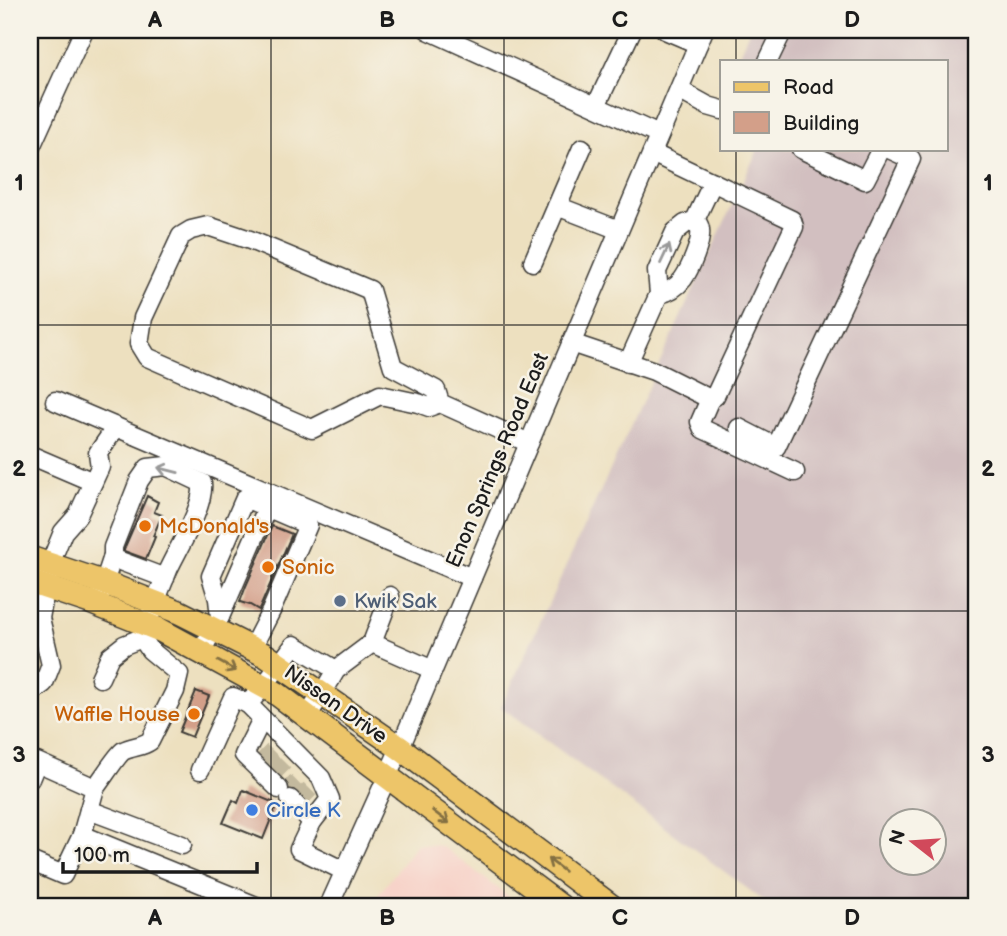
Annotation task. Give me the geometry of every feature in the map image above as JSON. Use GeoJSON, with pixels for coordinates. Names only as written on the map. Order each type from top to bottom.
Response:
{"type":"FeatureCollection","features":[{"type":"Feature","properties":{"kind":"main road","name":"Nissan Drive"},"geometry":{"type":"LineString","coordinates":[[40,561],[217,623],[400,748],[611,906]]}},
{"type":"Feature","properties":{"kind":"main road","name":"Nissan Drive"},"geometry":{"type":"LineString","coordinates":[[37,585],[97,605],[144,631],[201,652],[276,693],[560,906]]}},
{"type":"Feature","properties":{"kind":"street"},"geometry":{"type":"LineString","coordinates":[[30,149],[84,30]]}},
{"type":"Feature","properties":{"kind":"street"},"geometry":{"type":"LineString","coordinates":[[428,30],[659,135]]}},
{"type":"Feature","properties":{"kind":"street"},"geometry":{"type":"LineString","coordinates":[[596,106],[632,30]]}},
{"type":"Feature","properties":{"kind":"street"},"geometry":{"type":"LineString","coordinates":[[664,30],[701,37]]}},
{"type":"Feature","properties":{"kind":"street"},"geometry":{"type":"LineString","coordinates":[[768,60],[783,30]]}},
{"type":"Feature","properties":{"kind":"street","name":"Enon Springs Road East"},"geometry":{"type":"LineString","coordinates":[[329,906],[400,748],[701,37]]}},
{"type":"Feature","properties":{"kind":"street"},"geometry":{"type":"LineString","coordinates":[[678,90],[720,109]]}},
{"type":"Feature","properties":{"kind":"street"},"geometry":{"type":"LineString","coordinates":[[533,261],[582,148]]}},
{"type":"Feature","properties":{"kind":"street"},"geometry":{"type":"LineString","coordinates":[[803,150],[865,180],[880,150]]}},
{"type":"Feature","properties":{"kind":"street"},"geometry":{"type":"LineString","coordinates":[[739,428],[776,447],[911,159],[891,150]]}},
{"type":"Feature","properties":{"kind":"street"},"geometry":{"type":"LineString","coordinates":[[652,153],[792,220],[794,227],[715,396],[710,399],[700,422],[703,429],[795,472]]}},
{"type":"Feature","properties":{"kind":"street"},"geometry":{"type":"LineString","coordinates":[[628,363],[659,294],[657,271],[675,232],[695,220],[713,182]]}},
{"type":"Feature","properties":{"kind":"street"},"geometry":{"type":"LineString","coordinates":[[557,206],[619,230]]}},
{"type":"Feature","properties":{"kind":"street"},"geometry":{"type":"LineString","coordinates":[[659,294],[672,290],[683,279],[699,240],[700,228],[695,220]]}},
{"type":"Feature","properties":{"kind":"street"},"geometry":{"type":"LineString","coordinates":[[440,403],[436,390],[393,367],[370,290],[250,240],[208,226],[191,230],[181,236],[142,318],[139,344],[147,357],[312,429],[380,395],[429,407],[440,403],[529,443]]}},
{"type":"Feature","properties":{"kind":"street"},"geometry":{"type":"LineString","coordinates":[[571,343],[654,371],[710,399]]}},
{"type":"Feature","properties":{"kind":"street"},"geometry":{"type":"LineString","coordinates":[[55,401],[116,427],[206,475],[312,519],[472,578]]}},
{"type":"Feature","properties":{"kind":"street"},"geometry":{"type":"LineString","coordinates":[[30,694],[44,683],[51,665],[40,618],[37,585],[40,561],[78,515],[100,467],[98,453],[116,427]]}},
{"type":"Feature","properties":{"kind":"street"},"geometry":{"type":"LineString","coordinates":[[30,455],[93,482]]}},
{"type":"Feature","properties":{"kind":"street"},"geometry":{"type":"LineString","coordinates":[[97,605],[117,536],[139,481],[148,468],[166,466],[206,475]]}},
{"type":"Feature","properties":{"kind":"street"},"geometry":{"type":"LineString","coordinates":[[100,678],[110,656],[144,631],[203,492],[206,475]]}},
{"type":"Feature","properties":{"kind":"street"},"geometry":{"type":"LineString","coordinates":[[247,491],[267,508],[312,519]]}},
{"type":"Feature","properties":{"kind":"street"},"geometry":{"type":"LineString","coordinates":[[217,623],[218,599],[211,576],[247,491]]}},
{"type":"Feature","properties":{"kind":"street"},"geometry":{"type":"LineString","coordinates":[[201,652],[217,623],[267,508]]}},
{"type":"Feature","properties":{"kind":"street"},"geometry":{"type":"LineString","coordinates":[[252,648],[312,519]]}},
{"type":"Feature","properties":{"kind":"street"},"geometry":{"type":"LineString","coordinates":[[112,558],[165,578]]}},
{"type":"Feature","properties":{"kind":"street"},"geometry":{"type":"LineString","coordinates":[[307,716],[336,670],[372,643],[390,596]]}},
{"type":"Feature","properties":{"kind":"street"},"geometry":{"type":"LineString","coordinates":[[30,861],[63,875],[82,835],[95,788],[120,753],[144,746],[150,741],[176,691],[179,674],[150,650],[144,631]]}},
{"type":"Feature","properties":{"kind":"street"},"geometry":{"type":"LineString","coordinates":[[372,643],[433,670]]}},
{"type":"Feature","properties":{"kind":"street"},"geometry":{"type":"LineString","coordinates":[[248,704],[293,645],[336,670]]}},
{"type":"Feature","properties":{"kind":"street"},"geometry":{"type":"LineString","coordinates":[[200,769],[233,697],[248,704],[262,719],[312,822]]}},
{"type":"Feature","properties":{"kind":"street"},"geometry":{"type":"LineString","coordinates":[[262,719],[244,755],[288,774],[330,800],[312,822],[299,849],[344,872]]}},
{"type":"Feature","properties":{"kind":"street"},"geometry":{"type":"LineString","coordinates":[[30,779],[37,762],[95,788]]}},
{"type":"Feature","properties":{"kind":"street"},"geometry":{"type":"LineString","coordinates":[[89,810],[182,845]]}},
{"type":"Feature","properties":{"kind":"street"},"geometry":{"type":"LineString","coordinates":[[136,858],[146,831]]}},
{"type":"Feature","properties":{"kind":"street"},"geometry":{"type":"LineString","coordinates":[[82,835],[256,906]]}},
{"type":"Feature","properties":{"kind":"shaded area"},"geometry":{"type":"Polygon","coordinates":[[[749,30],[977,30],[977,906],[771,906],[501,707],[758,150],[948,150],[948,60],[737,60],[749,30]]]}},
{"type":"Feature","properties":{"kind":"shaded area"},"geometry":{"type":"Polygon","coordinates":[[[417,844],[442,846],[521,906],[370,906],[417,844]]]}},
{"type":"Feature","properties":{"kind":"building","name":"McDonald's"},"geometry":{"type":"Polygon","coordinates":[[[147,496],[158,502],[154,512],[162,515],[146,559],[124,549],[147,496]]]}},
{"type":"Feature","properties":{"kind":"building","name":"Sonic"},"geometry":{"type":"Polygon","coordinates":[[[272,526],[292,534],[259,610],[240,602],[272,526]]]}},
{"type":"Feature","properties":{"kind":"building","name":"Waffle House"},"geometry":{"type":"Polygon","coordinates":[[[196,691],[209,696],[192,737],[179,732],[196,691]]]}},
{"type":"Feature","properties":{"kind":"building","name":"Circle K"},"geometry":{"type":"Polygon","coordinates":[[[243,790],[277,804],[263,839],[223,823],[233,800],[238,803],[243,790]]]}},
{"type":"Feature","properties":{"kind":"tunnel"},"geometry":{"type":"LineString","coordinates":[[263,761],[273,751]]}},
{"type":"Feature","properties":{"kind":"tunnel"},"geometry":{"type":"LineString","coordinates":[[274,772],[284,762]]}},
{"type":"Feature","properties":{"kind":"tunnel"},"geometry":{"type":"LineString","coordinates":[[284,794],[300,778]]}},
{"type":"Feature","properties":{"kind":"tunnel"},"geometry":{"type":"LineString","coordinates":[[300,799],[310,789]]}},
{"type":"Feature","properties":{"kind":"place","name":"McDonald's"},"geometry":{"type":"Point","coordinates":[145,526]}},
{"type":"Feature","properties":{"kind":"place","name":"Sonic"},"geometry":{"type":"Point","coordinates":[268,567]}},
{"type":"Feature","properties":{"kind":"place","name":"Kwik Sak"},"geometry":{"type":"Point","coordinates":[340,601]}},
{"type":"Feature","properties":{"kind":"place","name":"Waffle House"},"geometry":{"type":"Point","coordinates":[194,714]}},
{"type":"Feature","properties":{"kind":"place","name":"Circle K"},"geometry":{"type":"Point","coordinates":[252,810]}}]}
